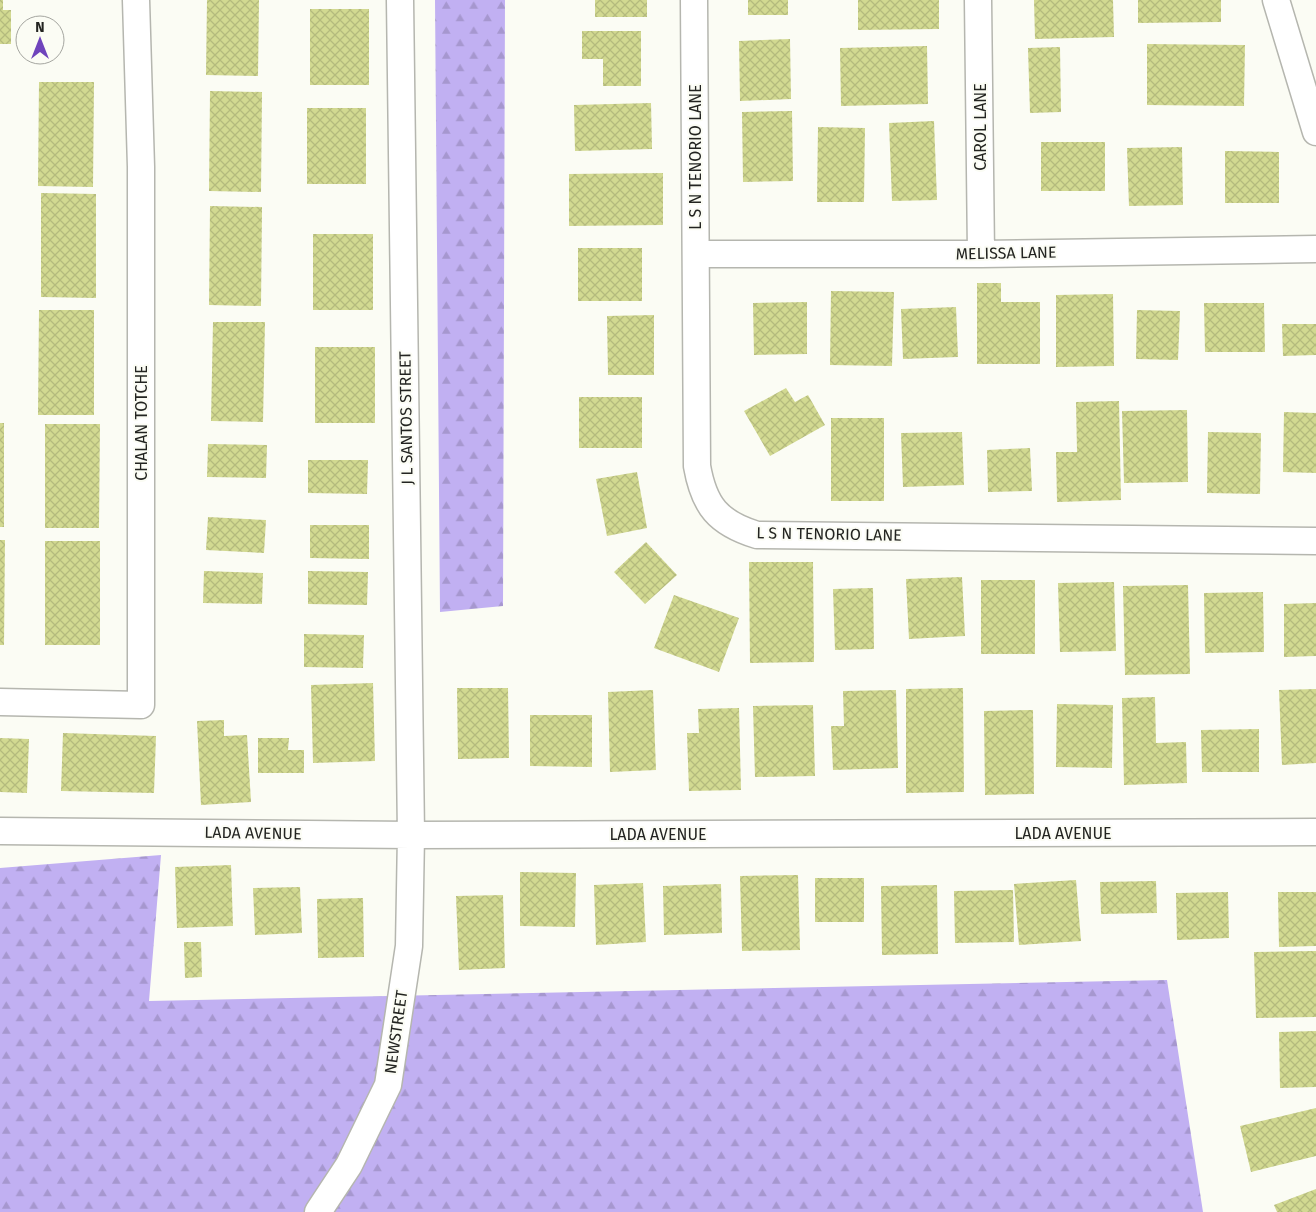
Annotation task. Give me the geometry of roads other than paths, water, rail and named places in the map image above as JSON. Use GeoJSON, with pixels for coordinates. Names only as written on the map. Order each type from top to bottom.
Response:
{"type":"FeatureCollection","features":[{"type":"Feature","properties":{"kind":"street","name":"CHALAN TOTCHE"},"geometry":{"type":"LineString","coordinates":[[0,702],[141,705],[141,167],[136,0]]}},
{"type":"Feature","properties":{"kind":"street","name":"J L SANTOS STREET"},"geometry":{"type":"LineString","coordinates":[[400,0],[411,835]]}},
{"type":"Feature","properties":{"kind":"street","name":"L S N TENORIO LANE"},"geometry":{"type":"LineString","coordinates":[[694,0],[697,466],[700,485],[708,503],[721,518],[738,529],[757,535],[1316,541]]}},
{"type":"Feature","properties":{"kind":"street","name":"CAROL LANE"},"geometry":{"type":"LineString","coordinates":[[978,0],[981,254]]}},
{"type":"Feature","properties":{"kind":"street"},"geometry":{"type":"LineString","coordinates":[[1276,0],[1316,132]]}},
{"type":"Feature","properties":{"kind":"street","name":"MELISSA LANE"},"geometry":{"type":"LineString","coordinates":[[696,254],[981,254],[1316,249]]}},
{"type":"Feature","properties":{"kind":"street","name":"LADA AVENUE"},"geometry":{"type":"LineString","coordinates":[[0,831],[411,835],[1316,832]]}},
{"type":"Feature","properties":{"kind":"street","name":"NEWSTREET"},"geometry":{"type":"LineString","coordinates":[[318,1212],[349,1165],[388,1085],[409,946],[411,835]]}}]}
